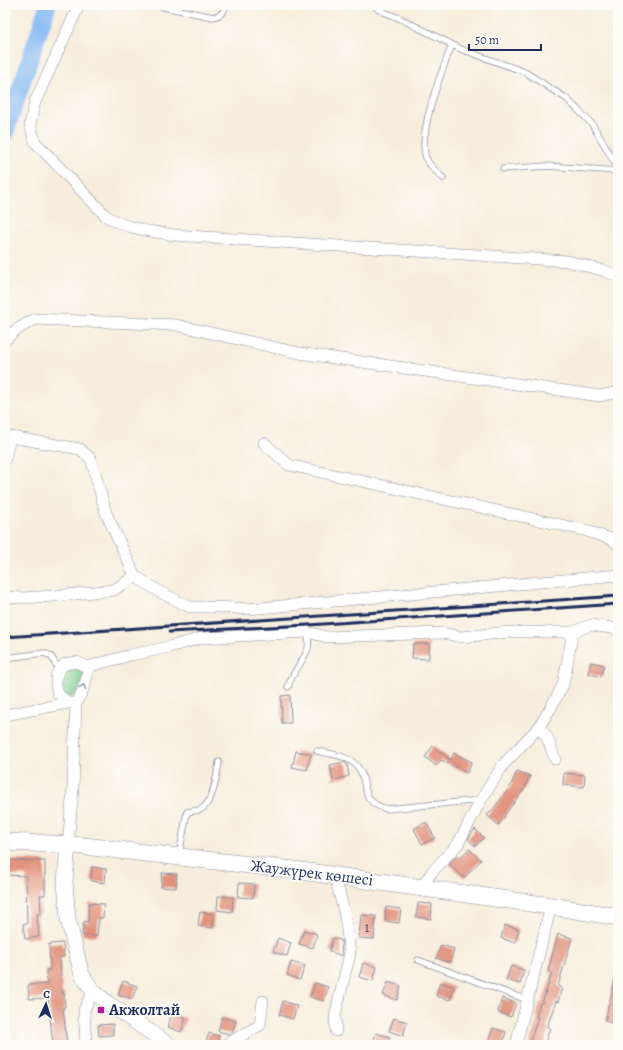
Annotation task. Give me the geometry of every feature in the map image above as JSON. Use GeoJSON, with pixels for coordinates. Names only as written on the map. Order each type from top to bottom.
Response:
{"type":"FeatureCollection","features":[{"type":"Feature","properties":{"kind":"main road","name":"Жаужүрек көшесі"},"geometry":{"type":"LineString","coordinates":[[5,842],[68,845],[335,876],[551,906],[618,917]]}},
{"type":"Feature","properties":{"kind":"main road"},"geometry":{"type":"LineString","coordinates":[[68,845],[65,882],[68,919],[82,975],[93,991],[109,1004],[169,1045]]}},
{"type":"Feature","properties":{"kind":"street"},"geometry":{"type":"LineString","coordinates":[[78,5],[35,102],[30,124],[35,142],[106,216],[117,223],[136,229],[174,235],[567,261],[605,270],[618,276]]}},
{"type":"Feature","properties":{"kind":"street"},"geometry":{"type":"LineString","coordinates":[[5,340],[16,330],[35,319],[176,325],[299,353],[600,396],[618,392]]}},
{"type":"Feature","properties":{"kind":"street"},"geometry":{"type":"LineString","coordinates":[[5,459],[8,437],[80,449],[91,459],[106,513],[135,576],[160,592],[190,607],[248,609],[618,574]]}},
{"type":"Feature","properties":{"kind":"street"},"geometry":{"type":"LineString","coordinates":[[264,443],[289,465],[584,530],[610,539],[618,544]]}},
{"type":"Feature","properties":{"kind":"street"},"geometry":{"type":"LineString","coordinates":[[5,594],[8,597],[22,598],[114,590],[135,576]]}},
{"type":"Feature","properties":{"kind":"street"},"geometry":{"type":"LineString","coordinates":[[72,703],[58,694],[56,685],[56,677],[59,670],[65,664],[77,662],[87,667],[202,638],[308,632],[326,637],[443,633],[461,637],[510,632],[573,632],[591,625],[618,629]]}},
{"type":"Feature","properties":{"kind":"street"},"geometry":{"type":"LineString","coordinates":[[421,888],[432,872],[458,844],[481,800],[503,765],[539,727],[563,685],[573,632]]}},
{"type":"Feature","properties":{"kind":"street"},"geometry":{"type":"LineString","coordinates":[[5,715],[72,703],[79,698],[88,674],[87,667]]}},
{"type":"Feature","properties":{"kind":"street"},"geometry":{"type":"LineString","coordinates":[[68,845],[73,788],[72,703]]}},
{"type":"Feature","properties":{"kind":"street"},"geometry":{"type":"LineString","coordinates":[[539,727],[546,737],[555,759]]}},
{"type":"Feature","properties":{"kind":"street"},"geometry":{"type":"LineString","coordinates":[[335,876],[345,916],[350,953],[334,1016],[336,1031]]}},
{"type":"Feature","properties":{"kind":"street"},"geometry":{"type":"LineString","coordinates":[[516,1045],[551,906]]}},
{"type":"Feature","properties":{"kind":"street"},"geometry":{"type":"LineString","coordinates":[[86,1045],[84,1010],[93,991]]}},
{"type":"Feature","properties":{"kind":"street"},"geometry":{"type":"LineString","coordinates":[[225,1045],[260,1025],[263,1001]]}},
{"type":"Feature","properties":{"kind":"lane"},"geometry":{"type":"LineString","coordinates":[[154,5],[181,8],[213,18],[221,14],[225,9],[225,5]]}},
{"type":"Feature","properties":{"kind":"lane"},"geometry":{"type":"LineString","coordinates":[[374,5],[379,10],[399,18],[452,45],[480,57],[525,72],[567,99],[592,124],[618,170]]}},
{"type":"Feature","properties":{"kind":"lane"},"geometry":{"type":"LineString","coordinates":[[443,178],[427,160],[424,150],[424,141],[432,100],[452,45]]}},
{"type":"Feature","properties":{"kind":"lane"},"geometry":{"type":"LineString","coordinates":[[503,169],[547,166],[618,170]]}},
{"type":"Feature","properties":{"kind":"lane"},"geometry":{"type":"LineString","coordinates":[[288,687],[291,677],[303,659],[308,646],[308,632]]}},
{"type":"Feature","properties":{"kind":"lane"},"geometry":{"type":"LineString","coordinates":[[5,658],[44,653],[51,656],[59,670]]}},
{"type":"Feature","properties":{"kind":"lane"},"geometry":{"type":"LineString","coordinates":[[317,751],[340,756],[355,764],[360,771],[369,800],[377,807],[386,809],[481,800]]}},
{"type":"Feature","properties":{"kind":"lane"},"geometry":{"type":"LineString","coordinates":[[179,857],[187,812],[201,809],[208,801],[215,784],[219,762]]}},
{"type":"Feature","properties":{"kind":"lane"},"geometry":{"type":"LineString","coordinates":[[418,960],[527,1000]]}},
{"type":"Feature","properties":{"kind":"green space"},"geometry":{"type":"Polygon","coordinates":[[[75,664],[82,668],[85,674],[76,695],[70,698],[63,691],[61,673],[65,667],[75,664]]]}},
{"type":"Feature","properties":{"kind":"building"},"geometry":{"type":"Polygon","coordinates":[[[413,644],[429,644],[429,659],[412,658],[413,644]]]}},
{"type":"Feature","properties":{"kind":"building"},"geometry":{"type":"Polygon","coordinates":[[[591,662],[604,665],[601,677],[588,673],[591,662]]]}},
{"type":"Feature","properties":{"kind":"building"},"geometry":{"type":"Polygon","coordinates":[[[290,695],[291,723],[282,723],[281,696],[290,695]]]}},
{"type":"Feature","properties":{"kind":"building"},"geometry":{"type":"Polygon","coordinates":[[[433,746],[451,760],[454,753],[472,762],[467,773],[441,760],[436,766],[425,757],[433,746]]]}},
{"type":"Feature","properties":{"kind":"building"},"geometry":{"type":"Polygon","coordinates":[[[296,751],[311,754],[307,770],[292,767],[296,751]]]}},
{"type":"Feature","properties":{"kind":"building"},"geometry":{"type":"Polygon","coordinates":[[[344,762],[347,764],[349,776],[333,780],[330,765],[344,762]]]}},
{"type":"Feature","properties":{"kind":"building"},"geometry":{"type":"Polygon","coordinates":[[[517,771],[530,776],[525,788],[498,825],[487,815],[510,787],[517,771]]]}},
{"type":"Feature","properties":{"kind":"building"},"geometry":{"type":"Polygon","coordinates":[[[564,773],[585,775],[584,787],[563,785],[564,773]]]}},
{"type":"Feature","properties":{"kind":"building"},"geometry":{"type":"Polygon","coordinates":[[[426,822],[435,838],[422,844],[414,829],[426,822]]]}},
{"type":"Feature","properties":{"kind":"building"},"geometry":{"type":"Polygon","coordinates":[[[475,829],[484,838],[475,846],[468,839],[475,829]]]}},
{"type":"Feature","properties":{"kind":"building"},"geometry":{"type":"Polygon","coordinates":[[[469,849],[481,860],[464,878],[449,864],[457,855],[460,858],[469,849]]]}},
{"type":"Feature","properties":{"kind":"building"},"geometry":{"type":"Polygon","coordinates":[[[5,860],[45,861],[45,895],[40,895],[41,914],[37,914],[39,937],[25,939],[23,924],[27,924],[26,876],[5,875],[5,860]]]}},
{"type":"Feature","properties":{"kind":"building"},"geometry":{"type":"Polygon","coordinates":[[[92,867],[106,869],[105,883],[91,881],[92,867]]]}},
{"type":"Feature","properties":{"kind":"building"},"geometry":{"type":"Polygon","coordinates":[[[162,873],[177,874],[176,888],[161,887],[162,873]]]}},
{"type":"Feature","properties":{"kind":"building"},"geometry":{"type":"Polygon","coordinates":[[[239,883],[254,884],[253,898],[238,897],[239,883]]]}},
{"type":"Feature","properties":{"kind":"building"},"geometry":{"type":"Polygon","coordinates":[[[218,896],[233,897],[232,912],[217,910],[218,896]]]}},
{"type":"Feature","properties":{"kind":"building"},"geometry":{"type":"Polygon","coordinates":[[[89,903],[104,904],[103,918],[99,918],[97,936],[82,935],[84,921],[88,922],[89,903]]]}},
{"type":"Feature","properties":{"kind":"building"},"geometry":{"type":"Polygon","coordinates":[[[418,903],[432,904],[431,919],[416,917],[418,903]]]}},
{"type":"Feature","properties":{"kind":"building"},"geometry":{"type":"Polygon","coordinates":[[[386,907],[401,909],[399,923],[385,921],[386,907]]]}},
{"type":"Feature","properties":{"kind":"building"},"geometry":{"type":"Polygon","coordinates":[[[200,912],[214,914],[213,928],[198,926],[200,912]]]}},
{"type":"Feature","properties":{"kind":"building"},"geometry":{"type":"Polygon","coordinates":[[[361,915],[376,916],[374,939],[359,938],[361,915]]]}},
{"type":"Feature","properties":{"kind":"building"},"geometry":{"type":"Polygon","coordinates":[[[505,925],[519,929],[515,943],[501,938],[505,925]]]}},
{"type":"Feature","properties":{"kind":"building"},"geometry":{"type":"Polygon","coordinates":[[[304,930],[317,934],[313,948],[299,944],[304,930]]]}},
{"type":"Feature","properties":{"kind":"building"},"geometry":{"type":"Polygon","coordinates":[[[558,934],[572,938],[558,986],[562,988],[558,1002],[556,1001],[547,1027],[550,1028],[544,1045],[529,1045],[538,1017],[536,1017],[540,1003],[542,1003],[552,973],[548,971],[558,934]]]}},
{"type":"Feature","properties":{"kind":"building"},"geometry":{"type":"Polygon","coordinates":[[[278,938],[291,943],[287,956],[273,952],[278,938]]]}},
{"type":"Feature","properties":{"kind":"building"},"geometry":{"type":"Polygon","coordinates":[[[333,938],[341,940],[342,956],[329,951],[333,938]]]}},
{"type":"Feature","properties":{"kind":"building"},"geometry":{"type":"Polygon","coordinates":[[[63,943],[64,957],[60,957],[67,1045],[53,1045],[48,998],[29,999],[28,985],[47,984],[46,970],[50,970],[49,944],[63,943]]]}},
{"type":"Feature","properties":{"kind":"building"},"geometry":{"type":"Polygon","coordinates":[[[441,945],[454,949],[450,963],[436,958],[441,945]]]}},
{"type":"Feature","properties":{"kind":"building"},"geometry":{"type":"Polygon","coordinates":[[[291,962],[305,966],[300,980],[287,975],[291,962]]]}},
{"type":"Feature","properties":{"kind":"building"},"geometry":{"type":"Polygon","coordinates":[[[363,963],[377,967],[373,981],[359,977],[363,963]]]}},
{"type":"Feature","properties":{"kind":"building"},"geometry":{"type":"Polygon","coordinates":[[[511,966],[524,970],[520,984],[506,980],[511,966]]]}},
{"type":"Feature","properties":{"kind":"building"},"geometry":{"type":"Polygon","coordinates":[[[615,979],[618,979],[618,1024],[605,1021],[615,979]]]}},
{"type":"Feature","properties":{"kind":"building"},"geometry":{"type":"Polygon","coordinates":[[[123,981],[137,986],[132,999],[118,995],[123,981]]]}},
{"type":"Feature","properties":{"kind":"building"},"geometry":{"type":"Polygon","coordinates":[[[388,982],[401,986],[397,1000],[383,995],[388,982]]]}},
{"type":"Feature","properties":{"kind":"building"},"geometry":{"type":"Polygon","coordinates":[[[440,982],[454,987],[450,1000],[436,996],[440,982]]]}},
{"type":"Feature","properties":{"kind":"building"},"geometry":{"type":"Polygon","coordinates":[[[315,983],[328,987],[324,1001],[310,997],[315,983]]]}},
{"type":"Feature","properties":{"kind":"building"},"geometry":{"type":"Polygon","coordinates":[[[502,998],[516,1003],[511,1017],[498,1012],[502,998]]]}},
{"type":"Feature","properties":{"kind":"building"},"geometry":{"type":"Polygon","coordinates":[[[283,1001],[297,1006],[293,1019],[279,1015],[283,1001]]]}},
{"type":"Feature","properties":{"kind":"building"},"geometry":{"type":"Polygon","coordinates":[[[172,1013],[186,1018],[181,1032],[168,1027],[172,1013]]]}},
{"type":"Feature","properties":{"kind":"building"},"geometry":{"type":"Polygon","coordinates":[[[222,1017],[236,1021],[232,1033],[229,1034],[218,1031],[222,1017]]]}},
{"type":"Feature","properties":{"kind":"building"},"geometry":{"type":"Polygon","coordinates":[[[394,1018],[407,1022],[403,1036],[389,1031],[394,1018]]]}},
{"type":"Feature","properties":{"kind":"building"},"geometry":{"type":"Polygon","coordinates":[[[113,1024],[113,1035],[99,1036],[98,1025],[113,1024]]]}},
{"type":"Feature","properties":{"kind":"building"},"geometry":{"type":"Polygon","coordinates":[[[493,1028],[506,1032],[502,1045],[488,1042],[493,1028]]]}},
{"type":"Feature","properties":{"kind":"building"},"geometry":{"type":"Polygon","coordinates":[[[209,1033],[219,1036],[217,1045],[205,1045],[209,1033]]]}},
{"type":"Feature","properties":{"kind":"building"},"geometry":{"type":"Polygon","coordinates":[[[376,1033],[390,1037],[387,1045],[372,1045],[376,1033]]]}},
{"type":"Feature","properties":{"kind":"waterway"},"geometry":{"type":"LineString","coordinates":[[5,134],[48,5]]}},
{"type":"Feature","properties":{"kind":"railway"},"geometry":{"type":"LineString","coordinates":[[5,637],[618,596]]}},
{"type":"Feature","properties":{"kind":"railway"},"geometry":{"type":"LineString","coordinates":[[169,632],[308,625],[618,604]]}},
{"type":"Feature","properties":{"kind":"place","name":"Акжолтай"},"geometry":{"type":"Point","coordinates":[101,1010]}}]}
